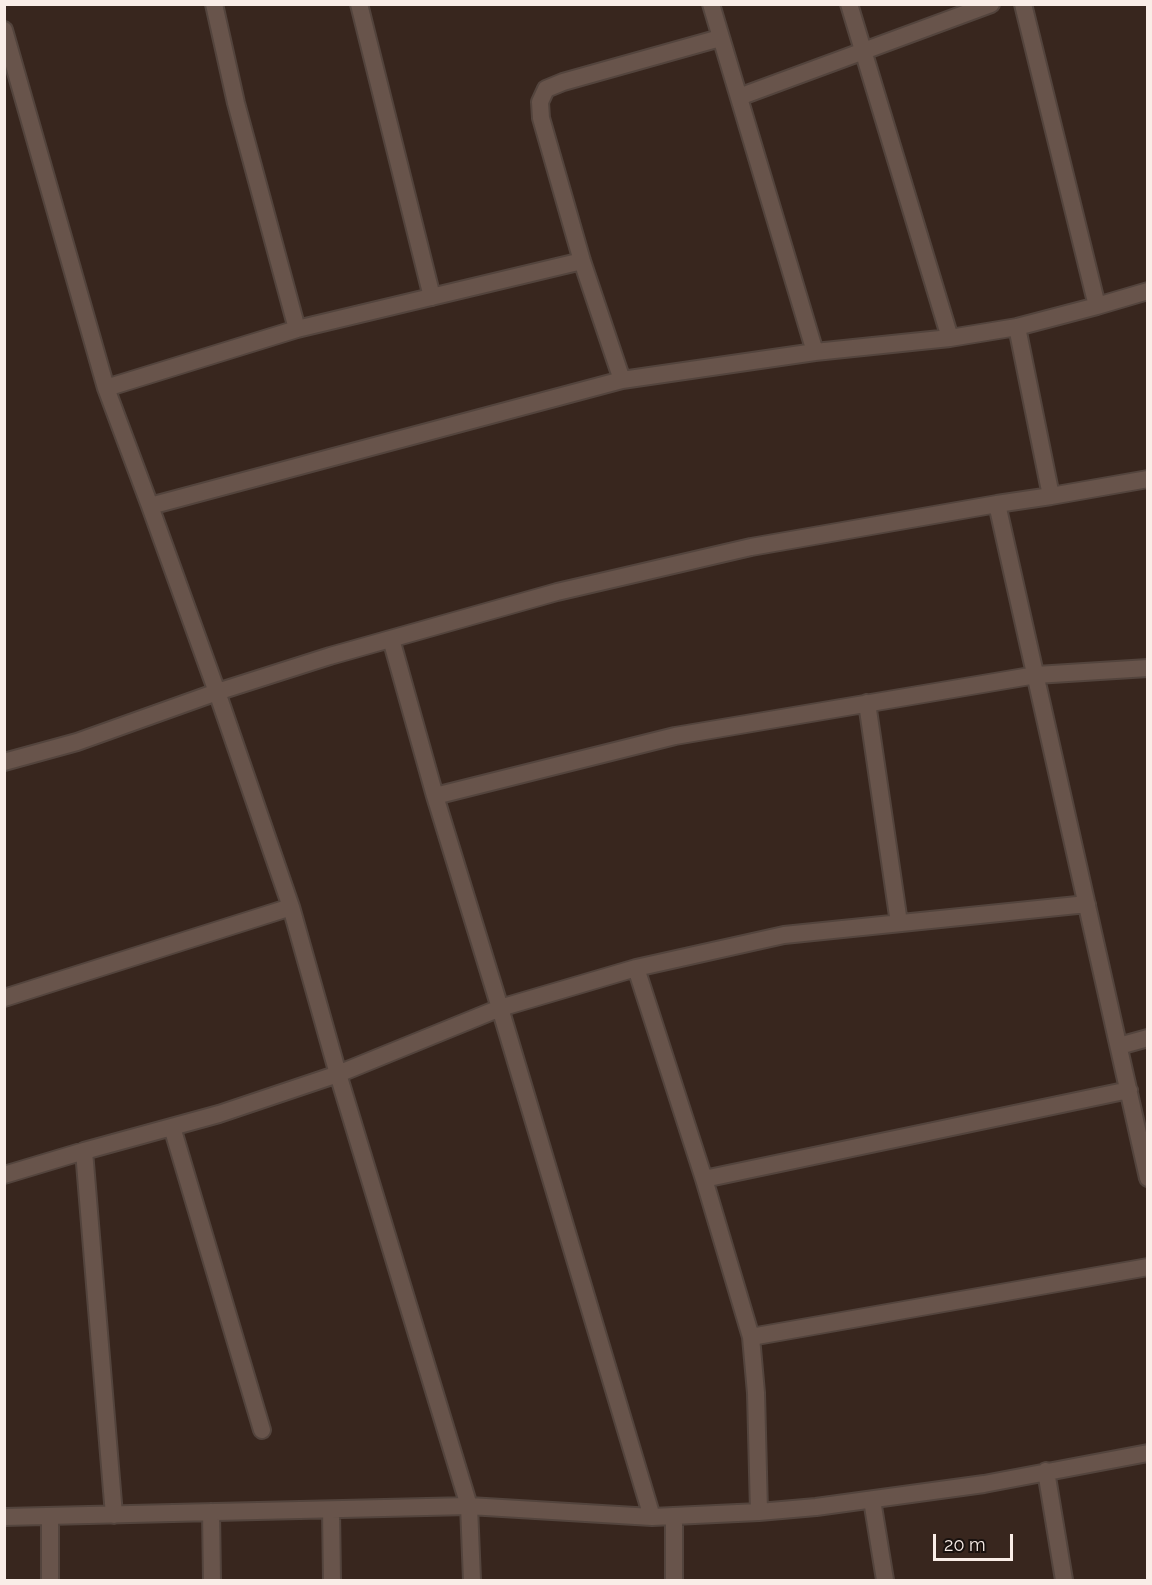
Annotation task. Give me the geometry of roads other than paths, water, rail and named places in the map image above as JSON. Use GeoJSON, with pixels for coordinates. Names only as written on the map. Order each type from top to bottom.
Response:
{"type":"FeatureCollection","features":[{"type":"Feature","properties":{"kind":"street"},"geometry":{"type":"LineString","coordinates":[[214,4],[236,103],[297,329]]}},
{"type":"Feature","properties":{"kind":"street"},"geometry":{"type":"LineString","coordinates":[[359,4],[432,297]]}},
{"type":"Feature","properties":{"kind":"street"},"geometry":{"type":"LineString","coordinates":[[711,4],[815,352]]}},
{"type":"Feature","properties":{"kind":"street"},"geometry":{"type":"LineString","coordinates":[[849,4],[950,338]]}},
{"type":"Feature","properties":{"kind":"street"},"geometry":{"type":"LineString","coordinates":[[739,97],[991,4]]}},
{"type":"Feature","properties":{"kind":"street"},"geometry":{"type":"LineString","coordinates":[[1023,4],[1097,306]]}},
{"type":"Feature","properties":{"kind":"street"},"geometry":{"type":"LineString","coordinates":[[4,30],[106,388],[217,692],[291,908],[338,1074],[469,1506],[472,1581]]}},
{"type":"Feature","properties":{"kind":"street"},"geometry":{"type":"LineString","coordinates":[[622,380],[582,261],[541,118],[540,102],[546,89],[563,82],[720,38]]}},
{"type":"Feature","properties":{"kind":"street"},"geometry":{"type":"LineString","coordinates":[[106,388],[297,329],[582,261]]}},
{"type":"Feature","properties":{"kind":"street"},"geometry":{"type":"LineString","coordinates":[[150,506],[622,380],[815,352],[950,338],[1017,327],[1148,291]]}},
{"type":"Feature","properties":{"kind":"street"},"geometry":{"type":"LineString","coordinates":[[1017,327],[1051,496]]}},
{"type":"Feature","properties":{"kind":"street"},"geometry":{"type":"LineString","coordinates":[[4,762],[77,742],[217,692],[330,656],[557,592],[751,547],[1148,479]]}},
{"type":"Feature","properties":{"kind":"street"},"geometry":{"type":"LineString","coordinates":[[997,504],[1147,1176]]}},
{"type":"Feature","properties":{"kind":"street"},"geometry":{"type":"LineString","coordinates":[[391,639],[435,796],[652,1517]]}},
{"type":"Feature","properties":{"kind":"street"},"geometry":{"type":"LineString","coordinates":[[435,796],[675,736],[1036,675],[1148,668]]}},
{"type":"Feature","properties":{"kind":"street"},"geometry":{"type":"LineString","coordinates":[[867,703],[899,923]]}},
{"type":"Feature","properties":{"kind":"street"},"geometry":{"type":"LineString","coordinates":[[4,1175],[219,1114],[338,1074],[500,1008],[636,968],[784,935],[1087,904]]}},
{"type":"Feature","properties":{"kind":"street"},"geometry":{"type":"LineString","coordinates":[[4,998],[291,908]]}},
{"type":"Feature","properties":{"kind":"street"},"geometry":{"type":"LineString","coordinates":[[636,968],[704,1179],[751,1337],[756,1393],[759,1512]]}},
{"type":"Feature","properties":{"kind":"street"},"geometry":{"type":"LineString","coordinates":[[1119,1046],[1148,1038]]}},
{"type":"Feature","properties":{"kind":"street"},"geometry":{"type":"LineString","coordinates":[[704,1179],[1129,1090]]}},
{"type":"Feature","properties":{"kind":"street"},"geometry":{"type":"LineString","coordinates":[[172,1127],[262,1431]]}},
{"type":"Feature","properties":{"kind":"street"},"geometry":{"type":"LineString","coordinates":[[84,1151],[114,1515]]}},
{"type":"Feature","properties":{"kind":"street"},"geometry":{"type":"LineString","coordinates":[[751,1337],[1148,1267]]}},
{"type":"Feature","properties":{"kind":"street"},"geometry":{"type":"LineString","coordinates":[[4,1517],[469,1506],[652,1517],[759,1512],[816,1507],[984,1484],[1148,1453]]}},
{"type":"Feature","properties":{"kind":"street"},"geometry":{"type":"LineString","coordinates":[[1046,1471],[1064,1581]]}},
{"type":"Feature","properties":{"kind":"street"},"geometry":{"type":"LineString","coordinates":[[872,1500],[885,1581]]}},
{"type":"Feature","properties":{"kind":"street"},"geometry":{"type":"LineString","coordinates":[[331,1510],[332,1581]]}},
{"type":"Feature","properties":{"kind":"street"},"geometry":{"type":"LineString","coordinates":[[211,1512],[212,1581]]}},
{"type":"Feature","properties":{"kind":"street"},"geometry":{"type":"LineString","coordinates":[[50,1516],[50,1581]]}},
{"type":"Feature","properties":{"kind":"street"},"geometry":{"type":"LineString","coordinates":[[674,1516],[674,1581]]}}]}
